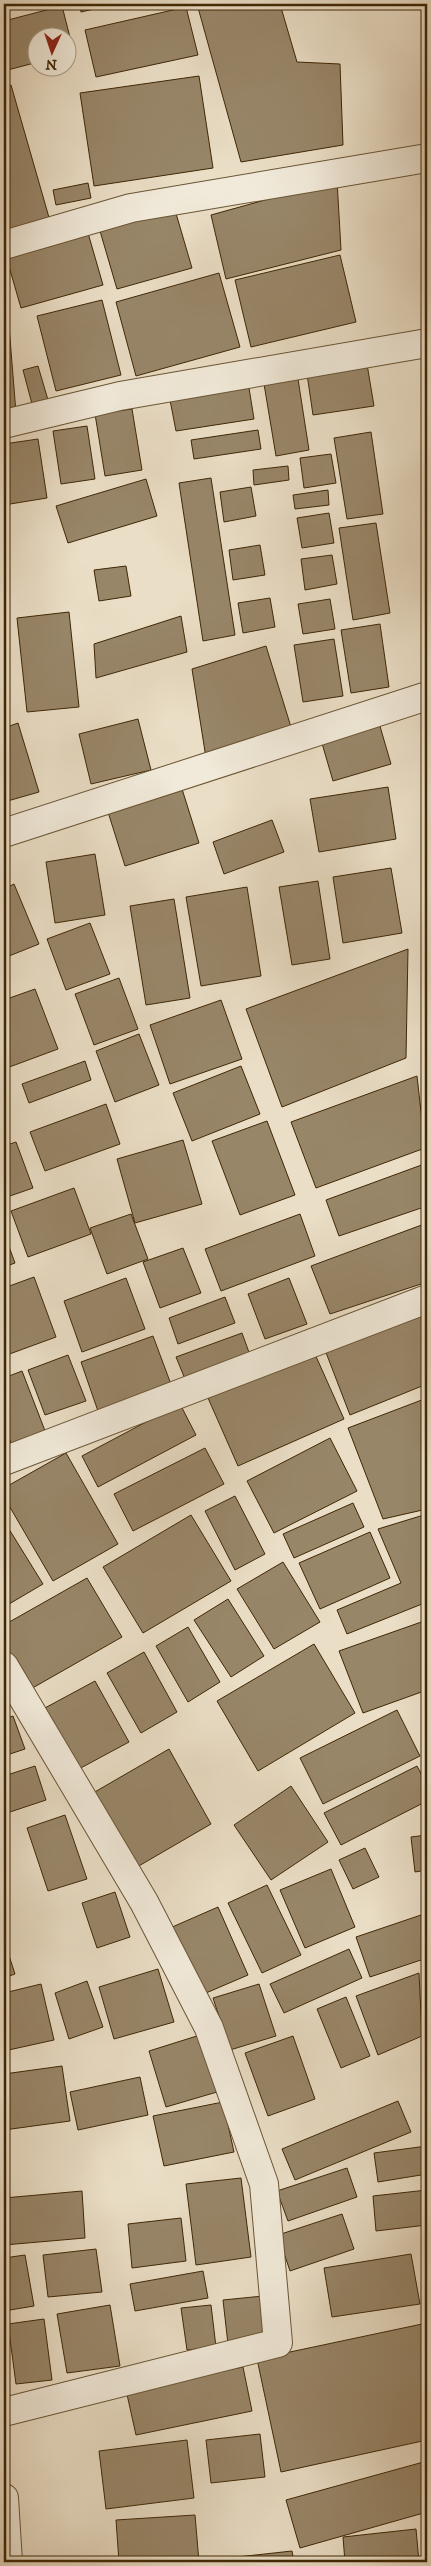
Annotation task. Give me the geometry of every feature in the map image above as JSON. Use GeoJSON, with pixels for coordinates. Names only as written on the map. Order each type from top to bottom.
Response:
{"type":"FeatureCollection","features":[{"type":"Feature","properties":{"kind":"street"},"geometry":{"type":"LineString","coordinates":[[4,245],[131,208],[427,158]]}},
{"type":"Feature","properties":{"kind":"street"},"geometry":{"type":"LineString","coordinates":[[4,424],[120,396],[427,343]]}},
{"type":"Feature","properties":{"kind":"street"},"geometry":{"type":"LineString","coordinates":[[4,833],[427,696]]}},
{"type":"Feature","properties":{"kind":"street"},"geometry":{"type":"LineString","coordinates":[[4,1461],[427,1299]]}},
{"type":"Feature","properties":{"kind":"street"},"geometry":{"type":"LineString","coordinates":[[4,1666],[144,1902],[209,2028],[264,2184],[278,2343],[4,2412]]}},
{"type":"Feature","properties":{"kind":"street"},"geometry":{"type":"LineString","coordinates":[[4,2498],[8,2562]]}},
{"type":"Feature","properties":{"kind":"building"},"geometry":{"type":"Polygon","coordinates":[[[79,4],[116,4],[81,12],[79,4]]]}},
{"type":"Feature","properties":{"kind":"building"},"geometry":{"type":"Polygon","coordinates":[[[197,4],[280,4],[297,62],[340,64],[343,145],[241,162],[197,4]]]}},
{"type":"Feature","properties":{"kind":"building"},"geometry":{"type":"Polygon","coordinates":[[[62,6],[68,28],[28,28],[28,65],[4,71],[4,21],[62,6]]]}},
{"type":"Feature","properties":{"kind":"building"},"geometry":{"type":"Polygon","coordinates":[[[186,7],[198,55],[96,77],[85,30],[186,7]]]}},
{"type":"Feature","properties":{"kind":"building"},"geometry":{"type":"Polygon","coordinates":[[[199,76],[213,168],[94,186],[80,93],[199,76]]]}},
{"type":"Feature","properties":{"kind":"building"},"geometry":{"type":"Polygon","coordinates":[[[11,85],[50,221],[4,233],[4,87],[11,85]]]}},
{"type":"Feature","properties":{"kind":"building"},"geometry":{"type":"Polygon","coordinates":[[[337,180],[341,250],[226,279],[211,215],[337,180]]]}},
{"type":"Feature","properties":{"kind":"building"},"geometry":{"type":"Polygon","coordinates":[[[88,183],[91,198],[56,205],[53,190],[88,183]]]}},
{"type":"Feature","properties":{"kind":"building"},"geometry":{"type":"Polygon","coordinates":[[[175,210],[192,268],[117,289],[100,231],[175,210]]]}},
{"type":"Feature","properties":{"kind":"building"},"geometry":{"type":"Polygon","coordinates":[[[88,233],[103,285],[21,308],[6,256],[88,233]]]}},
{"type":"Feature","properties":{"kind":"building"},"geometry":{"type":"Polygon","coordinates":[[[340,255],[356,322],[251,347],[235,280],[340,255]]]}},
{"type":"Feature","properties":{"kind":"building"},"geometry":{"type":"Polygon","coordinates":[[[219,273],[240,347],[136,376],[116,302],[219,273]]]}},
{"type":"Feature","properties":{"kind":"building"},"geometry":{"type":"Polygon","coordinates":[[[102,300],[121,375],[56,391],[37,316],[102,300]]]}},
{"type":"Feature","properties":{"kind":"building"},"geometry":{"type":"Polygon","coordinates":[[[9,326],[16,413],[4,414],[4,327],[9,326]]]}},
{"type":"Feature","properties":{"kind":"building"},"geometry":{"type":"Polygon","coordinates":[[[367,364],[374,406],[313,415],[307,374],[367,364]]]}},
{"type":"Feature","properties":{"kind":"building"},"geometry":{"type":"Polygon","coordinates":[[[38,366],[48,400],[32,404],[23,370],[38,366]]]}},
{"type":"Feature","properties":{"kind":"building"},"geometry":{"type":"Polygon","coordinates":[[[298,379],[309,450],[276,456],[264,384],[298,379]]]}},
{"type":"Feature","properties":{"kind":"building"},"geometry":{"type":"Polygon","coordinates":[[[249,388],[254,419],[176,431],[170,400],[249,388]]]}},
{"type":"Feature","properties":{"kind":"building"},"geometry":{"type":"Polygon","coordinates":[[[132,409],[142,470],[105,476],[95,414],[132,409]]]}},
{"type":"Feature","properties":{"kind":"building"},"geometry":{"type":"Polygon","coordinates":[[[87,426],[95,479],[61,484],[53,431],[87,426]]]}},
{"type":"Feature","properties":{"kind":"building"},"geometry":{"type":"Polygon","coordinates":[[[258,430],[261,449],[194,459],[191,440],[258,430]]]}},
{"type":"Feature","properties":{"kind":"building"},"geometry":{"type":"Polygon","coordinates":[[[371,432],[383,514],[347,519],[334,438],[371,432]]]}},
{"type":"Feature","properties":{"kind":"building"},"geometry":{"type":"Polygon","coordinates":[[[38,439],[47,498],[4,505],[4,444],[38,439]]]}},
{"type":"Feature","properties":{"kind":"building"},"geometry":{"type":"Polygon","coordinates":[[[331,454],[336,483],[304,488],[300,458],[331,454]]]}},
{"type":"Feature","properties":{"kind":"building"},"geometry":{"type":"Polygon","coordinates":[[[288,466],[289,480],[254,485],[253,470],[288,466]]]}},
{"type":"Feature","properties":{"kind":"building"},"geometry":{"type":"Polygon","coordinates":[[[211,478],[235,635],[203,641],[179,483],[211,478]]]}},
{"type":"Feature","properties":{"kind":"building"},"geometry":{"type":"Polygon","coordinates":[[[146,479],[157,516],[68,543],[56,506],[146,479]]]}},
{"type":"Feature","properties":{"kind":"building"},"geometry":{"type":"Polygon","coordinates":[[[251,487],[256,516],[224,522],[220,492],[251,487]]]}},
{"type":"Feature","properties":{"kind":"building"},"geometry":{"type":"Polygon","coordinates":[[[328,490],[329,505],[295,509],[293,495],[328,490]]]}},
{"type":"Feature","properties":{"kind":"building"},"geometry":{"type":"Polygon","coordinates":[[[329,513],[334,543],[302,548],[297,518],[329,513]]]}},
{"type":"Feature","properties":{"kind":"building"},"geometry":{"type":"Polygon","coordinates":[[[376,523],[390,613],[353,620],[339,528],[376,523]]]}},
{"type":"Feature","properties":{"kind":"building"},"geometry":{"type":"Polygon","coordinates":[[[260,545],[265,575],[233,580],[229,550],[260,545]]]}},
{"type":"Feature","properties":{"kind":"building"},"geometry":{"type":"Polygon","coordinates":[[[332,555],[337,584],[305,590],[301,559],[332,555]]]}},
{"type":"Feature","properties":{"kind":"building"},"geometry":{"type":"Polygon","coordinates":[[[126,566],[131,596],[99,601],[94,570],[126,566]]]}},
{"type":"Feature","properties":{"kind":"building"},"geometry":{"type":"Polygon","coordinates":[[[270,598],[275,627],[243,633],[238,603],[270,598]]]}},
{"type":"Feature","properties":{"kind":"building"},"geometry":{"type":"Polygon","coordinates":[[[330,599],[335,629],[303,634],[298,604],[330,599]]]}},
{"type":"Feature","properties":{"kind":"building"},"geometry":{"type":"Polygon","coordinates":[[[69,612],[79,707],[27,712],[17,618],[69,612]]]}},
{"type":"Feature","properties":{"kind":"building"},"geometry":{"type":"Polygon","coordinates":[[[181,616],[187,652],[96,678],[94,644],[181,616]]]}},
{"type":"Feature","properties":{"kind":"building"},"geometry":{"type":"Polygon","coordinates":[[[380,624],[389,687],[351,693],[341,630],[380,624]]]}},
{"type":"Feature","properties":{"kind":"building"},"geometry":{"type":"Polygon","coordinates":[[[334,639],[343,696],[303,702],[294,645],[334,639]]]}},
{"type":"Feature","properties":{"kind":"building"},"geometry":{"type":"Polygon","coordinates":[[[266,646],[291,727],[206,758],[192,669],[266,646]]]}},
{"type":"Feature","properties":{"kind":"building"},"geometry":{"type":"Polygon","coordinates":[[[377,716],[391,764],[333,781],[319,733],[377,716]]]}},
{"type":"Feature","properties":{"kind":"building"},"geometry":{"type":"Polygon","coordinates":[[[138,719],[151,770],[91,784],[79,734],[138,719]]]}},
{"type":"Feature","properties":{"kind":"building"},"geometry":{"type":"Polygon","coordinates":[[[18,723],[39,792],[4,802],[4,728],[18,723]]]}},
{"type":"Feature","properties":{"kind":"building"},"geometry":{"type":"Polygon","coordinates":[[[388,787],[396,839],[319,852],[310,799],[388,787]]]}},
{"type":"Feature","properties":{"kind":"building"},"geometry":{"type":"Polygon","coordinates":[[[182,789],[199,843],[125,866],[108,812],[182,789]]]}},
{"type":"Feature","properties":{"kind":"building"},"geometry":{"type":"Polygon","coordinates":[[[272,820],[284,852],[224,874],[213,842],[272,820]]]}},
{"type":"Feature","properties":{"kind":"building"},"geometry":{"type":"Polygon","coordinates":[[[95,854],[105,915],[55,923],[46,862],[95,854]]]}},
{"type":"Feature","properties":{"kind":"building"},"geometry":{"type":"Polygon","coordinates":[[[391,868],[402,933],[343,943],[333,877],[391,868]]]}},
{"type":"Feature","properties":{"kind":"building"},"geometry":{"type":"Polygon","coordinates":[[[318,881],[330,959],[292,965],[279,887],[318,881]]]}},
{"type":"Feature","properties":{"kind":"building"},"geometry":{"type":"Polygon","coordinates":[[[14,884],[39,944],[4,958],[4,889],[14,884]]]}},
{"type":"Feature","properties":{"kind":"building"},"geometry":{"type":"Polygon","coordinates":[[[247,887],[261,976],[201,986],[186,897],[247,887]]]}},
{"type":"Feature","properties":{"kind":"building"},"geometry":{"type":"Polygon","coordinates":[[[174,899],[190,998],[146,1005],[130,906],[174,899]]]}},
{"type":"Feature","properties":{"kind":"building"},"geometry":{"type":"Polygon","coordinates":[[[90,923],[110,974],[66,990],[47,939],[90,923]]]}},
{"type":"Feature","properties":{"kind":"building"},"geometry":{"type":"Polygon","coordinates":[[[408,949],[406,1058],[282,1107],[246,1009],[408,949]]]}},
{"type":"Feature","properties":{"kind":"building"},"geometry":{"type":"Polygon","coordinates":[[[119,978],[138,1029],[94,1045],[75,994],[119,978]]]}},
{"type":"Feature","properties":{"kind":"building"},"geometry":{"type":"Polygon","coordinates":[[[35,989],[58,1049],[4,1069],[4,1000],[35,989]]]}},
{"type":"Feature","properties":{"kind":"building"},"geometry":{"type":"Polygon","coordinates":[[[221,1000],[242,1059],[170,1084],[150,1025],[221,1000]]]}},
{"type":"Feature","properties":{"kind":"building"},"geometry":{"type":"Polygon","coordinates":[[[139,1034],[159,1085],[115,1102],[96,1051],[139,1034]]]}},
{"type":"Feature","properties":{"kind":"building"},"geometry":{"type":"Polygon","coordinates":[[[85,1061],[91,1080],[29,1103],[22,1084],[85,1061]]]}},
{"type":"Feature","properties":{"kind":"building"},"geometry":{"type":"Polygon","coordinates":[[[241,1066],[260,1114],[192,1141],[173,1093],[241,1066]]]}},
{"type":"Feature","properties":{"kind":"building"},"geometry":{"type":"Polygon","coordinates":[[[417,1076],[425,1148],[316,1188],[291,1122],[417,1076]]]}},
{"type":"Feature","properties":{"kind":"building"},"geometry":{"type":"Polygon","coordinates":[[[106,1104],[120,1144],[45,1171],[30,1132],[106,1104]]]}},
{"type":"Feature","properties":{"kind":"building"},"geometry":{"type":"Polygon","coordinates":[[[267,1121],[295,1195],[240,1215],[212,1141],[267,1121]]]}},
{"type":"Feature","properties":{"kind":"building"},"geometry":{"type":"Polygon","coordinates":[[[183,1140],[202,1204],[135,1223],[117,1159],[183,1140]]]}},
{"type":"Feature","properties":{"kind":"building"},"geometry":{"type":"Polygon","coordinates":[[[16,1142],[33,1188],[4,1198],[4,1146],[16,1142]]]}},
{"type":"Feature","properties":{"kind":"building"},"geometry":{"type":"Polygon","coordinates":[[[427,1163],[427,1206],[339,1236],[326,1200],[427,1163]]]}},
{"type":"Feature","properties":{"kind":"building"},"geometry":{"type":"Polygon","coordinates":[[[74,1188],[91,1234],[28,1257],[11,1211],[74,1188]]]}},
{"type":"Feature","properties":{"kind":"building"},"geometry":{"type":"Polygon","coordinates":[[[131,1214],[148,1259],[107,1274],[90,1228],[131,1214]]]}},
{"type":"Feature","properties":{"kind":"building"},"geometry":{"type":"Polygon","coordinates":[[[300,1214],[315,1256],[221,1291],[205,1249],[300,1214]]]}},
{"type":"Feature","properties":{"kind":"building"},"geometry":{"type":"Polygon","coordinates":[[[427,1223],[427,1282],[330,1314],[311,1266],[427,1223]]]}},
{"type":"Feature","properties":{"kind":"building"},"geometry":{"type":"Polygon","coordinates":[[[4,1233],[15,1263],[4,1267],[4,1233]]]}},
{"type":"Feature","properties":{"kind":"building"},"geometry":{"type":"Polygon","coordinates":[[[183,1248],[201,1293],[160,1308],[143,1262],[183,1248]]]}},
{"type":"Feature","properties":{"kind":"building"},"geometry":{"type":"Polygon","coordinates":[[[34,1277],[56,1337],[4,1356],[4,1288],[34,1277]]]}},
{"type":"Feature","properties":{"kind":"building"},"geometry":{"type":"Polygon","coordinates":[[[126,1278],[145,1329],[82,1352],[64,1301],[126,1278]]]}},
{"type":"Feature","properties":{"kind":"building"},"geometry":{"type":"Polygon","coordinates":[[[289,1278],[307,1324],[265,1339],[248,1294],[289,1278]]]}},
{"type":"Feature","properties":{"kind":"building"},"geometry":{"type":"Polygon","coordinates":[[[225,1297],[235,1323],[178,1344],[169,1318],[225,1297]]]}},
{"type":"Feature","properties":{"kind":"building"},"geometry":{"type":"Polygon","coordinates":[[[427,1312],[427,1384],[350,1415],[325,1350],[427,1312]]]}},
{"type":"Feature","properties":{"kind":"building"},"geometry":{"type":"Polygon","coordinates":[[[242,1333],[250,1355],[185,1379],[176,1357],[242,1333]]]}},
{"type":"Feature","properties":{"kind":"building"},"geometry":{"type":"Polygon","coordinates":[[[153,1336],[172,1387],[99,1414],[81,1362],[153,1336]]]}},
{"type":"Feature","properties":{"kind":"building"},"geometry":{"type":"Polygon","coordinates":[[[314,1352],[344,1419],[238,1466],[208,1398],[314,1352]]]}},
{"type":"Feature","properties":{"kind":"building"},"geometry":{"type":"Polygon","coordinates":[[[68,1355],[86,1401],[45,1415],[28,1370],[68,1355]]]}},
{"type":"Feature","properties":{"kind":"building"},"geometry":{"type":"Polygon","coordinates":[[[22,1371],[47,1436],[13,1449],[4,1424],[4,1378],[22,1371]]]}},
{"type":"Feature","properties":{"kind":"building"},"geometry":{"type":"Polygon","coordinates":[[[427,1398],[427,1509],[383,1519],[348,1428],[427,1398]]]}},
{"type":"Feature","properties":{"kind":"building"},"geometry":{"type":"Polygon","coordinates":[[[180,1404],[196,1435],[98,1487],[82,1456],[180,1404]]]}},
{"type":"Feature","properties":{"kind":"building"},"geometry":{"type":"Polygon","coordinates":[[[330,1438],[357,1491],[274,1533],[247,1481],[330,1438]]]}},
{"type":"Feature","properties":{"kind":"building"},"geometry":{"type":"Polygon","coordinates":[[[205,1448],[224,1484],[133,1531],[114,1494],[205,1448]]]}},
{"type":"Feature","properties":{"kind":"building"},"geometry":{"type":"Polygon","coordinates":[[[66,1453],[118,1544],[53,1581],[4,1497],[4,1488],[66,1453]]]}},
{"type":"Feature","properties":{"kind":"building"},"geometry":{"type":"Polygon","coordinates":[[[235,1496],[265,1554],[235,1570],[205,1511],[235,1496]]]}},
{"type":"Feature","properties":{"kind":"building"},"geometry":{"type":"Polygon","coordinates":[[[353,1503],[364,1527],[294,1558],[283,1534],[353,1503]]]}},
{"type":"Feature","properties":{"kind":"building"},"geometry":{"type":"Polygon","coordinates":[[[427,1514],[427,1602],[347,1634],[337,1610],[401,1583],[378,1529],[427,1514]]]}},
{"type":"Feature","properties":{"kind":"building"},"geometry":{"type":"Polygon","coordinates":[[[191,1515],[231,1581],[143,1633],[103,1567],[191,1515]]]}},
{"type":"Feature","properties":{"kind":"building"},"geometry":{"type":"Polygon","coordinates":[[[4,1521],[43,1584],[4,1607],[4,1521]]]}},
{"type":"Feature","properties":{"kind":"building"},"geometry":{"type":"Polygon","coordinates":[[[370,1532],[390,1578],[320,1609],[299,1563],[370,1532]]]}},
{"type":"Feature","properties":{"kind":"building"},"geometry":{"type":"Polygon","coordinates":[[[283,1562],[320,1622],[274,1649],[237,1589],[283,1562]]]}},
{"type":"Feature","properties":{"kind":"building"},"geometry":{"type":"Polygon","coordinates":[[[87,1578],[122,1637],[29,1690],[4,1647],[4,1625],[87,1578]]]}},
{"type":"Feature","properties":{"kind":"building"},"geometry":{"type":"Polygon","coordinates":[[[228,1599],[264,1656],[231,1677],[194,1620],[228,1599]]]}},
{"type":"Feature","properties":{"kind":"building"},"geometry":{"type":"Polygon","coordinates":[[[427,1620],[427,1690],[363,1713],[339,1651],[427,1620]]]}},
{"type":"Feature","properties":{"kind":"building"},"geometry":{"type":"Polygon","coordinates":[[[188,1627],[220,1682],[188,1702],[156,1646],[188,1627]]]}},
{"type":"Feature","properties":{"kind":"building"},"geometry":{"type":"Polygon","coordinates":[[[314,1644],[355,1713],[258,1771],[217,1701],[314,1644]]]}},
{"type":"Feature","properties":{"kind":"building"},"geometry":{"type":"Polygon","coordinates":[[[144,1652],[177,1712],[141,1733],[107,1673],[144,1652]]]}},
{"type":"Feature","properties":{"kind":"building"},"geometry":{"type":"Polygon","coordinates":[[[95,1681],[129,1742],[77,1770],[43,1709],[95,1681]]]}},
{"type":"Feature","properties":{"kind":"building"},"geometry":{"type":"Polygon","coordinates":[[[397,1710],[420,1756],[323,1804],[300,1758],[397,1710]]]}},
{"type":"Feature","properties":{"kind":"building"},"geometry":{"type":"Polygon","coordinates":[[[13,1716],[25,1749],[4,1756],[4,1719],[13,1716]]]}},
{"type":"Feature","properties":{"kind":"building"},"geometry":{"type":"Polygon","coordinates":[[[169,1749],[211,1824],[137,1867],[93,1793],[169,1749]]]}},
{"type":"Feature","properties":{"kind":"building"},"geometry":{"type":"Polygon","coordinates":[[[35,1766],[46,1800],[4,1814],[4,1776],[35,1766]]]}},
{"type":"Feature","properties":{"kind":"building"},"geometry":{"type":"Polygon","coordinates":[[[417,1766],[427,1785],[427,1801],[341,1845],[324,1813],[417,1766]]]}},
{"type":"Feature","properties":{"kind":"building"},"geometry":{"type":"Polygon","coordinates":[[[291,1786],[328,1842],[271,1880],[234,1825],[291,1786]]]}},
{"type":"Feature","properties":{"kind":"building"},"geometry":{"type":"Polygon","coordinates":[[[65,1815],[87,1879],[48,1891],[27,1828],[65,1815]]]}},
{"type":"Feature","properties":{"kind":"building"},"geometry":{"type":"Polygon","coordinates":[[[427,1835],[427,1870],[415,1872],[411,1837],[427,1835]]]}},
{"type":"Feature","properties":{"kind":"building"},"geometry":{"type":"Polygon","coordinates":[[[365,1848],[379,1877],[353,1889],[339,1860],[365,1848]]]}},
{"type":"Feature","properties":{"kind":"building"},"geometry":{"type":"Polygon","coordinates":[[[331,1869],[355,1927],[305,1948],[280,1890],[331,1869]]]}},
{"type":"Feature","properties":{"kind":"building"},"geometry":{"type":"Polygon","coordinates":[[[267,1885],[301,1955],[262,1973],[228,1903],[267,1885]]]}},
{"type":"Feature","properties":{"kind":"building"},"geometry":{"type":"Polygon","coordinates":[[[115,1892],[130,1937],[97,1948],[82,1903],[115,1892]]]}},
{"type":"Feature","properties":{"kind":"building"},"geometry":{"type":"Polygon","coordinates":[[[218,1907],[248,1975],[199,1996],[170,1928],[218,1907]]]}},
{"type":"Feature","properties":{"kind":"building"},"geometry":{"type":"Polygon","coordinates":[[[424,1914],[427,1925],[427,1958],[370,1977],[356,1937],[424,1914]]]}},
{"type":"Feature","properties":{"kind":"building"},"geometry":{"type":"Polygon","coordinates":[[[4,1940],[15,1974],[4,1978],[4,1940]]]}},
{"type":"Feature","properties":{"kind":"building"},"geometry":{"type":"Polygon","coordinates":[[[349,1949],[362,1978],[284,2013],[270,1984],[349,1949]]]}},
{"type":"Feature","properties":{"kind":"building"},"geometry":{"type":"Polygon","coordinates":[[[158,1969],[174,2022],[114,2039],[99,1987],[158,1969]]]}},
{"type":"Feature","properties":{"kind":"building"},"geometry":{"type":"Polygon","coordinates":[[[419,1973],[422,2036],[378,2055],[356,1996],[419,1973]]]}},
{"type":"Feature","properties":{"kind":"building"},"geometry":{"type":"Polygon","coordinates":[[[87,1981],[103,2027],[69,2039],[55,1993],[87,1981]]]}},
{"type":"Feature","properties":{"kind":"building"},"geometry":{"type":"Polygon","coordinates":[[[41,1984],[54,2040],[4,2051],[4,1993],[41,1984]]]}},
{"type":"Feature","properties":{"kind":"building"},"geometry":{"type":"Polygon","coordinates":[[[259,1984],[276,2036],[230,2050],[213,1998],[259,1984]]]}},
{"type":"Feature","properties":{"kind":"building"},"geometry":{"type":"Polygon","coordinates":[[[346,1997],[370,2056],[341,2068],[317,2009],[346,1997]]]}},
{"type":"Feature","properties":{"kind":"building"},"geometry":{"type":"Polygon","coordinates":[[[200,2035],[217,2092],[166,2107],[149,2051],[200,2035]]]}},
{"type":"Feature","properties":{"kind":"building"},"geometry":{"type":"Polygon","coordinates":[[[293,2036],[315,2099],[268,2116],[245,2053],[293,2036]]]}},
{"type":"Feature","properties":{"kind":"building"},"geometry":{"type":"Polygon","coordinates":[[[62,2066],[70,2121],[4,2130],[4,2074],[62,2066]]]}},
{"type":"Feature","properties":{"kind":"building"},"geometry":{"type":"Polygon","coordinates":[[[140,2077],[148,2115],[78,2130],[70,2092],[140,2077]]]}},
{"type":"Feature","properties":{"kind":"building"},"geometry":{"type":"Polygon","coordinates":[[[427,2091],[427,2121],[424,2092],[427,2091]]]}},
{"type":"Feature","properties":{"kind":"building"},"geometry":{"type":"Polygon","coordinates":[[[398,2101],[411,2132],[295,2180],[282,2149],[398,2101]]]}},
{"type":"Feature","properties":{"kind":"building"},"geometry":{"type":"Polygon","coordinates":[[[223,2102],[234,2152],[164,2166],[153,2116],[223,2102]]]}},
{"type":"Feature","properties":{"kind":"building"},"geometry":{"type":"Polygon","coordinates":[[[427,2146],[427,2174],[378,2182],[374,2153],[427,2146]]]}},
{"type":"Feature","properties":{"kind":"building"},"geometry":{"type":"Polygon","coordinates":[[[347,2168],[357,2197],[288,2221],[277,2191],[347,2168]]]}},
{"type":"Feature","properties":{"kind":"building"},"geometry":{"type":"Polygon","coordinates":[[[241,2178],[251,2257],[196,2265],[186,2184],[241,2178]]]}},
{"type":"Feature","properties":{"kind":"building"},"geometry":{"type":"Polygon","coordinates":[[[427,2190],[427,2225],[376,2231],[373,2196],[427,2190]]]}},
{"type":"Feature","properties":{"kind":"building"},"geometry":{"type":"Polygon","coordinates":[[[82,2191],[85,2238],[4,2245],[4,2198],[82,2191]]]}},
{"type":"Feature","properties":{"kind":"building"},"geometry":{"type":"Polygon","coordinates":[[[342,2214],[354,2249],[290,2271],[278,2235],[342,2214]]]}},
{"type":"Feature","properties":{"kind":"building"},"geometry":{"type":"Polygon","coordinates":[[[181,2218],[186,2261],[132,2268],[128,2224],[181,2218]]]}},
{"type":"Feature","properties":{"kind":"building"},"geometry":{"type":"Polygon","coordinates":[[[96,2249],[102,2292],[48,2297],[43,2255],[96,2249]]]}},
{"type":"Feature","properties":{"kind":"building"},"geometry":{"type":"Polygon","coordinates":[[[411,2254],[420,2304],[332,2317],[324,2268],[411,2254]]]}},
{"type":"Feature","properties":{"kind":"building"},"geometry":{"type":"Polygon","coordinates":[[[25,2255],[34,2306],[4,2311],[4,2258],[25,2255]]]}},
{"type":"Feature","properties":{"kind":"building"},"geometry":{"type":"Polygon","coordinates":[[[203,2271],[208,2298],[135,2311],[130,2284],[203,2271]]]}},
{"type":"Feature","properties":{"kind":"building"},"geometry":{"type":"Polygon","coordinates":[[[263,2296],[269,2340],[228,2344],[223,2300],[263,2296]]]}},
{"type":"Feature","properties":{"kind":"building"},"geometry":{"type":"Polygon","coordinates":[[[110,2305],[120,2366],[67,2373],[57,2314],[110,2305]]]}},
{"type":"Feature","properties":{"kind":"building"},"geometry":{"type":"Polygon","coordinates":[[[211,2305],[216,2347],[187,2350],[181,2308],[211,2305]]]}},
{"type":"Feature","properties":{"kind":"building"},"geometry":{"type":"Polygon","coordinates":[[[44,2319],[52,2380],[16,2384],[8,2324],[44,2319]]]}},
{"type":"Feature","properties":{"kind":"building"},"geometry":{"type":"Polygon","coordinates":[[[422,2324],[427,2350],[427,2440],[281,2472],[257,2359],[422,2324]]]}},
{"type":"Feature","properties":{"kind":"building"},"geometry":{"type":"Polygon","coordinates":[[[243,2367],[252,2411],[136,2435],[126,2390],[243,2367]]]}},
{"type":"Feature","properties":{"kind":"building"},"geometry":{"type":"Polygon","coordinates":[[[260,2434],[265,2477],[211,2483],[206,2440],[260,2434]]]}},
{"type":"Feature","properties":{"kind":"building"},"geometry":{"type":"Polygon","coordinates":[[[187,2440],[194,2498],[106,2509],[99,2451],[187,2440]]]}},
{"type":"Feature","properties":{"kind":"building"},"geometry":{"type":"Polygon","coordinates":[[[427,2461],[427,2512],[300,2548],[286,2500],[427,2461]]]}},
{"type":"Feature","properties":{"kind":"building"},"geometry":{"type":"Polygon","coordinates":[[[195,2515],[199,2562],[119,2562],[116,2520],[195,2515]]]}},
{"type":"Feature","properties":{"kind":"building"},"geometry":{"type":"Polygon","coordinates":[[[416,2529],[419,2562],[345,2562],[343,2537],[416,2529]]]}},
{"type":"Feature","properties":{"kind":"building"},"geometry":{"type":"Polygon","coordinates":[[[292,2551],[294,2562],[220,2562],[219,2559],[292,2551]]]}}]}
